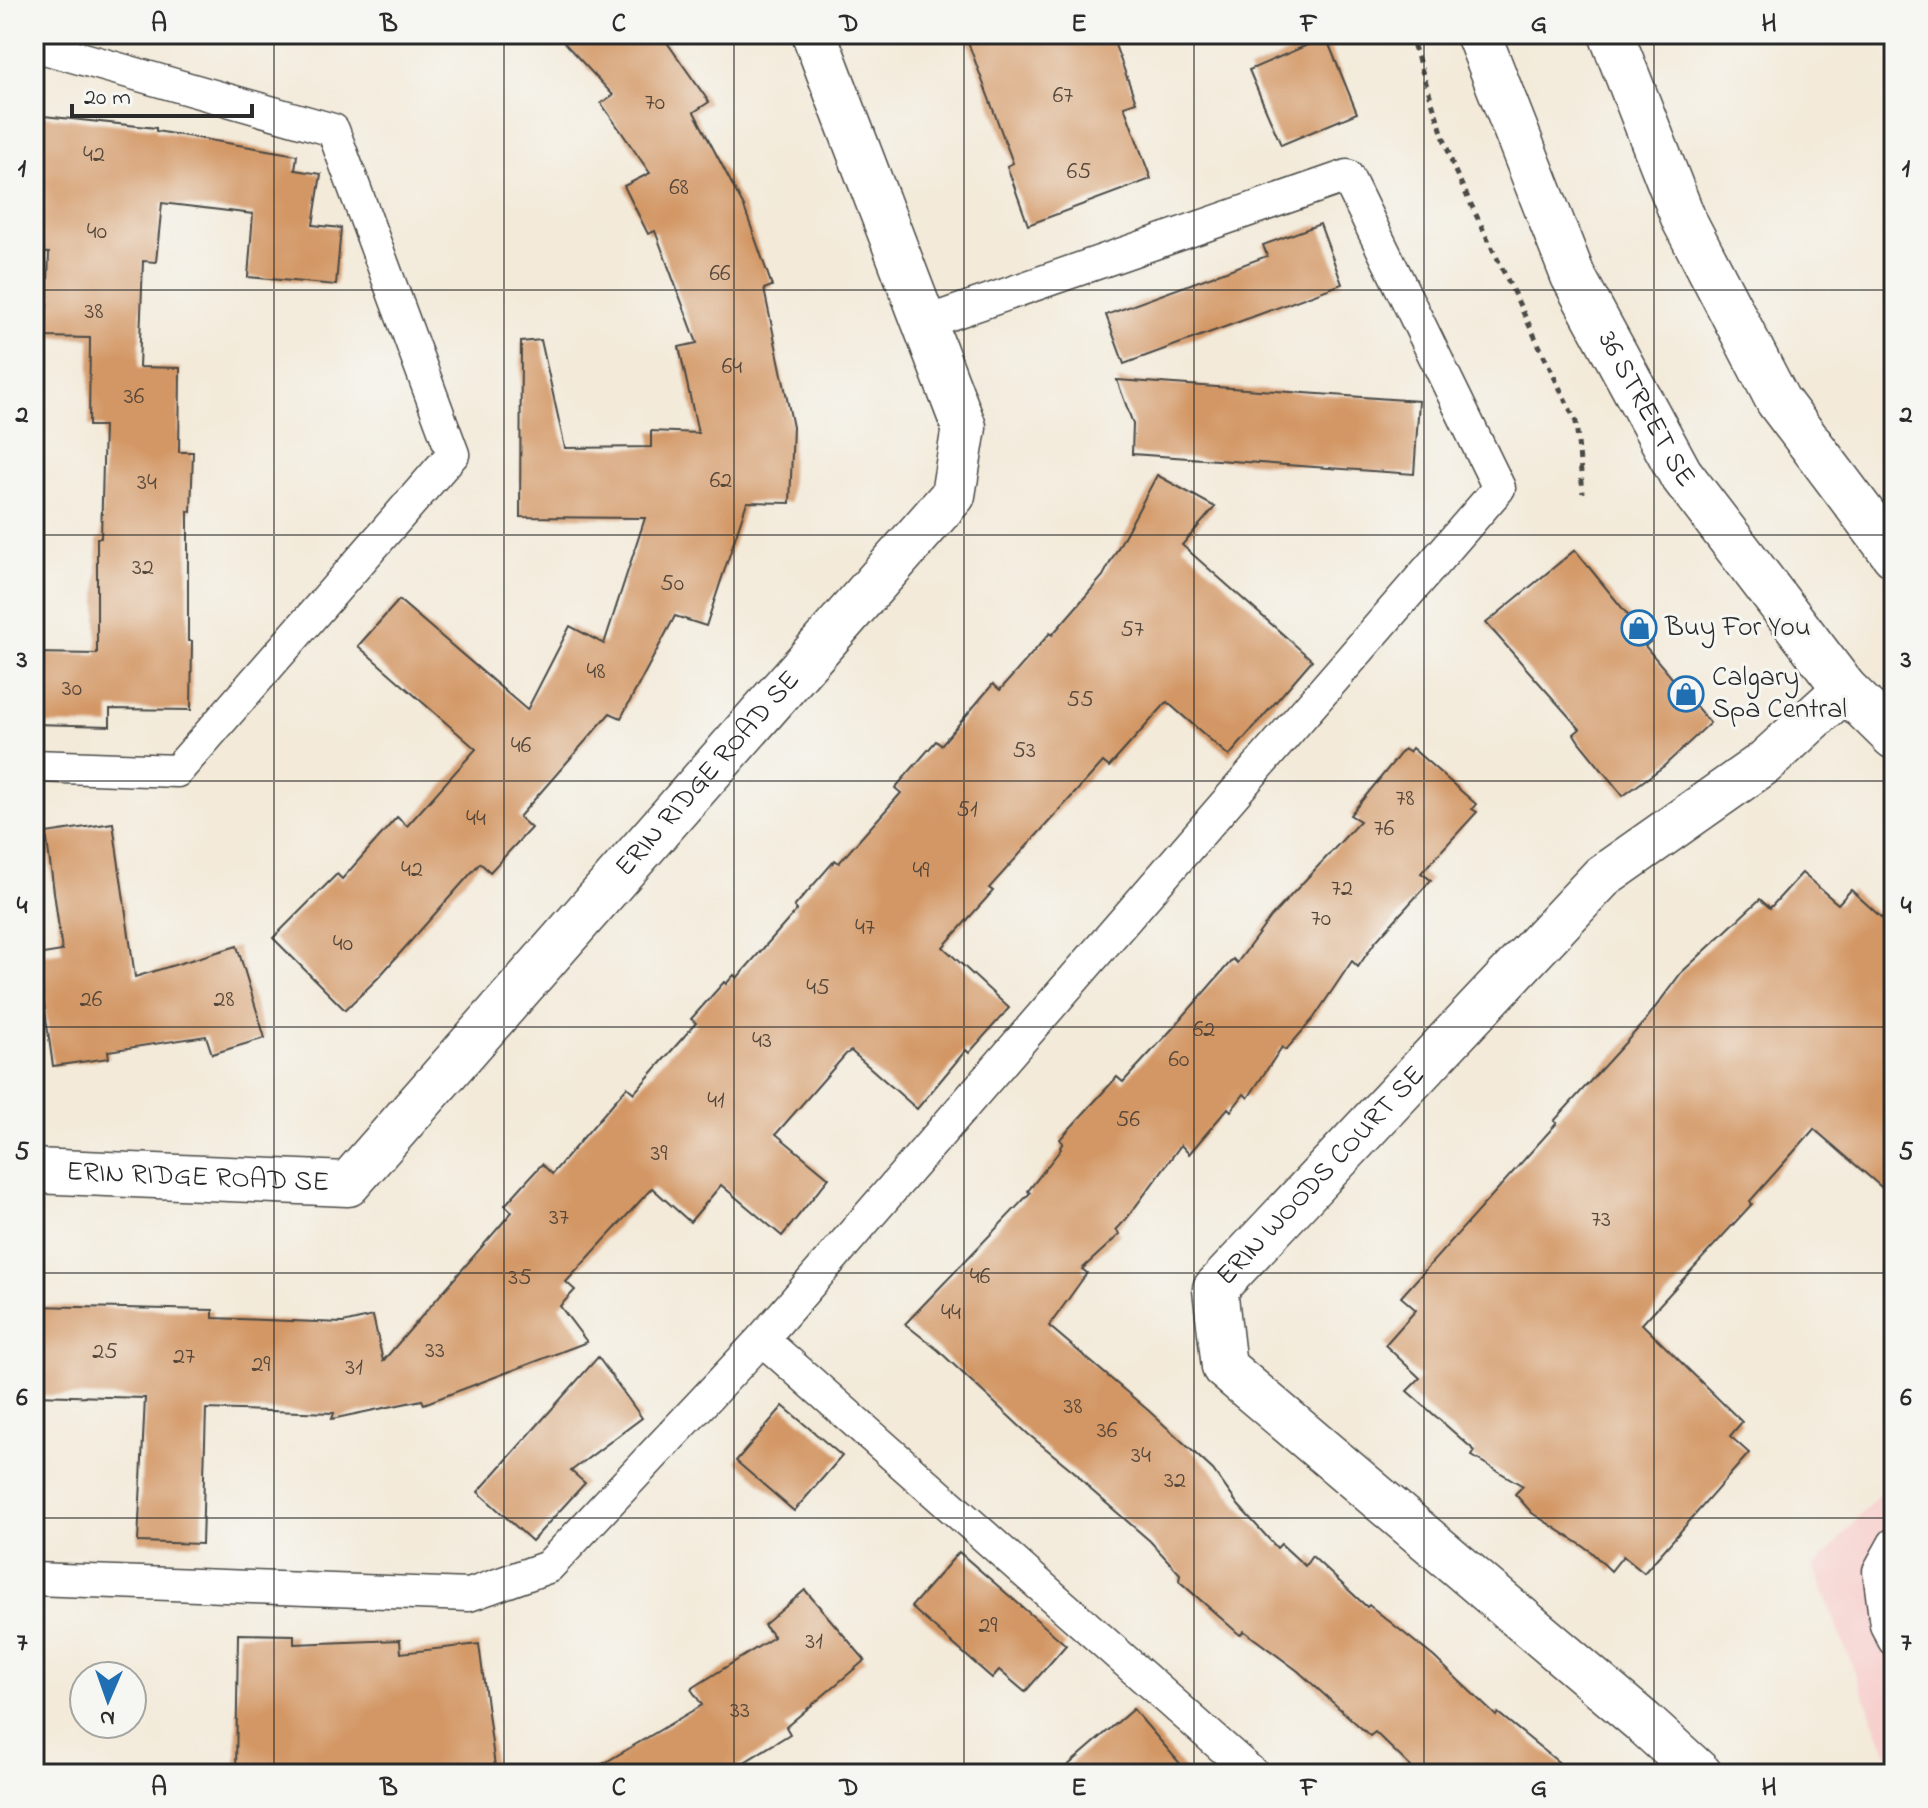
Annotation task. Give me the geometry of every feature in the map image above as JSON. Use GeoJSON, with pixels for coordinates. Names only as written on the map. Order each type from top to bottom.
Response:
{"type":"FeatureCollection","features":[{"type":"Feature","properties":{"kind":"street","name":"ERIN RIDGE ROAD SE"},"geometry":{"type":"LineString","coordinates":[[34,1171],[348,1184],[953,495],[964,427],[814,34]]}},
{"type":"Feature","properties":{"kind":"street","name":"36 STREET SE"},"geometry":{"type":"LineString","coordinates":[[1478,34],[1573,276],[1680,473],[1845,689],[1894,737]]}},
{"type":"Feature","properties":{"kind":"street"},"geometry":{"type":"LineString","coordinates":[[1611,34],[1684,220],[1778,401],[1894,555]]}},
{"type":"Feature","properties":{"kind":"street","name":"ERIN WOODS COURT SE"},"geometry":{"type":"LineString","coordinates":[[1700,1774],[1224,1367],[1215,1289],[1602,877],[1764,763],[1845,689]]}},
{"type":"Feature","properties":{"kind":"lane"},"geometry":{"type":"LineString","coordinates":[[34,45],[333,130],[453,454],[177,771],[34,766]]}},
{"type":"Feature","properties":{"kind":"lane"},"geometry":{"type":"LineString","coordinates":[[34,1579],[469,1595],[548,1567],[762,1339],[1499,488],[1347,176],[924,323]]}},
{"type":"Feature","properties":{"kind":"lane"},"geometry":{"type":"LineString","coordinates":[[762,1339],[1253,1774]]}},
{"type":"Feature","properties":{"kind":"lane"},"geometry":{"type":"LineString","coordinates":[[1894,1544],[1879,1571],[1886,1625],[1894,1640]]}},
{"type":"Feature","properties":{"kind":"path"},"geometry":{"type":"LineString","coordinates":[[1410,34],[1454,169],[1576,422],[1583,493]]}},
{"type":"Feature","properties":{"kind":"shaded area"},"geometry":{"type":"Polygon","coordinates":[[[1894,1477],[1894,1774],[1892,1774],[1814,1568],[1894,1477]]]}},
{"type":"Feature","properties":{"kind":"building"},"geometry":{"type":"Polygon","coordinates":[[[556,34],[661,34],[709,102],[694,112],[744,207],[772,286],[764,289],[793,427],[790,503],[747,502],[706,626],[675,616],[621,718],[610,713],[519,817],[531,828],[490,872],[480,863],[378,978],[345,1010],[273,938],[337,874],[342,879],[397,817],[407,826],[476,749],[358,646],[399,600],[527,710],[570,626],[604,644],[645,518],[520,517],[521,342],[541,340],[565,448],[651,447],[651,431],[698,433],[679,347],[697,343],[655,231],[648,234],[624,186],[650,173],[601,103],[613,95],[556,34]]]}},
{"type":"Feature","properties":{"kind":"building"},"geometry":{"type":"Polygon","coordinates":[[[965,34],[1111,34],[1136,102],[1124,106],[1151,179],[1028,225],[1007,166],[1013,163],[965,34]]]}},
{"type":"Feature","properties":{"kind":"building"},"geometry":{"type":"Polygon","coordinates":[[[1326,37],[1357,113],[1281,145],[1249,70],[1326,37]]]}},
{"type":"Feature","properties":{"kind":"building"},"geometry":{"type":"Polygon","coordinates":[[[34,115],[156,128],[156,131],[297,155],[295,170],[321,174],[313,225],[341,228],[336,285],[248,277],[253,214],[162,203],[156,262],[143,261],[139,367],[180,368],[179,452],[193,452],[191,512],[188,511],[191,710],[110,709],[110,726],[34,724],[34,653],[97,654],[97,538],[101,538],[104,426],[89,426],[90,338],[46,337],[49,253],[34,252],[34,115]]]}},
{"type":"Feature","properties":{"kind":"building"},"geometry":{"type":"Polygon","coordinates":[[[1320,224],[1342,284],[1124,364],[1106,315],[1267,256],[1263,245],[1320,224]]]}},
{"type":"Feature","properties":{"kind":"building"},"geometry":{"type":"Polygon","coordinates":[[[1117,380],[1419,401],[1414,474],[1132,454],[1133,424],[1117,380]]]}},
{"type":"Feature","properties":{"kind":"building"},"geometry":{"type":"Polygon","coordinates":[[[1157,475],[1215,507],[1182,545],[1312,660],[1229,756],[1167,702],[1109,767],[1103,762],[989,888],[993,891],[943,947],[1009,1008],[969,1053],[966,1050],[917,1109],[851,1051],[846,1054],[776,1134],[829,1178],[782,1236],[721,1185],[690,1222],[652,1188],[566,1282],[575,1290],[560,1306],[587,1342],[424,1404],[422,1400],[332,1419],[334,1413],[206,1409],[202,1544],[138,1542],[145,1398],[34,1395],[34,1306],[213,1310],[213,1318],[343,1323],[373,1316],[383,1361],[512,1212],[505,1205],[542,1164],[552,1174],[627,1087],[634,1093],[696,1023],[691,1019],[724,982],[726,984],[734,975],[737,978],[797,910],[794,907],[835,860],[839,863],[901,793],[895,788],[936,741],[941,745],[993,684],[1000,690],[1050,633],[1052,635],[1103,576],[1157,475]]]}},
{"type":"Feature","properties":{"kind":"building"},"geometry":{"type":"Polygon","coordinates":[[[1575,550],[1650,642],[1645,646],[1710,723],[1664,766],[1623,796],[1579,742],[1574,734],[1580,729],[1486,623],[1575,550]]]}},
{"type":"Feature","properties":{"kind":"building"},"geometry":{"type":"Polygon","coordinates":[[[1412,748],[1476,804],[1472,809],[1477,812],[1421,873],[1431,880],[1375,942],[1358,967],[1352,961],[1313,1019],[1286,1050],[1282,1047],[1248,1098],[1244,1094],[1231,1111],[1228,1108],[1189,1154],[1181,1145],[1116,1230],[1120,1234],[1082,1269],[1087,1273],[1049,1326],[1213,1470],[1239,1506],[1277,1548],[1281,1544],[1305,1566],[1312,1556],[1367,1607],[1369,1605],[1434,1657],[1496,1716],[1498,1713],[1573,1774],[1418,1774],[1375,1732],[1370,1736],[1298,1671],[1244,1631],[1240,1635],[1179,1581],[1180,1574],[1150,1541],[938,1350],[905,1324],[1030,1193],[1028,1191],[1061,1149],[1063,1143],[1060,1139],[1117,1077],[1123,1082],[1233,959],[1237,963],[1271,917],[1360,821],[1350,815],[1404,749],[1409,752],[1412,748]]]}},
{"type":"Feature","properties":{"kind":"building"},"geometry":{"type":"Polygon","coordinates":[[[113,823],[135,977],[237,946],[265,1038],[212,1054],[206,1036],[108,1051],[109,1058],[53,1066],[37,955],[62,951],[46,833],[113,823]]]}},
{"type":"Feature","properties":{"kind":"building"},"geometry":{"type":"Polygon","coordinates":[[[1802,873],[1838,904],[1851,890],[1894,929],[1894,1198],[1814,1129],[1750,1201],[1752,1204],[1642,1324],[1742,1422],[1730,1436],[1749,1453],[1644,1573],[1623,1556],[1611,1571],[1589,1550],[1532,1513],[1515,1494],[1523,1486],[1472,1456],[1475,1451],[1407,1391],[1420,1378],[1385,1345],[1416,1310],[1401,1297],[1557,1123],[1554,1121],[1645,1021],[1681,973],[1760,899],[1770,908],[1802,873]]]}},
{"type":"Feature","properties":{"kind":"building"},"geometry":{"type":"Polygon","coordinates":[[[598,1357],[642,1418],[571,1471],[585,1483],[532,1541],[478,1492],[598,1357]]]}},
{"type":"Feature","properties":{"kind":"building"},"geometry":{"type":"Polygon","coordinates":[[[783,1406],[842,1456],[794,1511],[736,1461],[783,1406]]]}},
{"type":"Feature","properties":{"kind":"building"},"geometry":{"type":"Polygon","coordinates":[[[959,1552],[1066,1645],[1025,1692],[999,1670],[992,1678],[911,1607],[959,1552]]]}},
{"type":"Feature","properties":{"kind":"building"},"geometry":{"type":"Polygon","coordinates":[[[805,1590],[865,1660],[786,1727],[790,1734],[725,1774],[586,1774],[702,1705],[691,1689],[774,1637],[764,1625],[805,1590]]]}},
{"type":"Feature","properties":{"kind":"building"},"geometry":{"type":"Polygon","coordinates":[[[238,1634],[294,1635],[294,1644],[400,1640],[401,1653],[479,1644],[496,1774],[236,1774],[238,1634]]]}},
{"type":"Feature","properties":{"kind":"building"},"geometry":{"type":"Polygon","coordinates":[[[1133,1709],[1189,1774],[1058,1774],[1133,1709]]]}},
{"type":"Feature","properties":{"kind":"place","name":"Buy For You"},"geometry":{"type":"Point","coordinates":[1639,628]}},
{"type":"Feature","properties":{"kind":"place","name":"Calgary Spa Central"},"geometry":{"type":"Point","coordinates":[1686,694]}}]}
